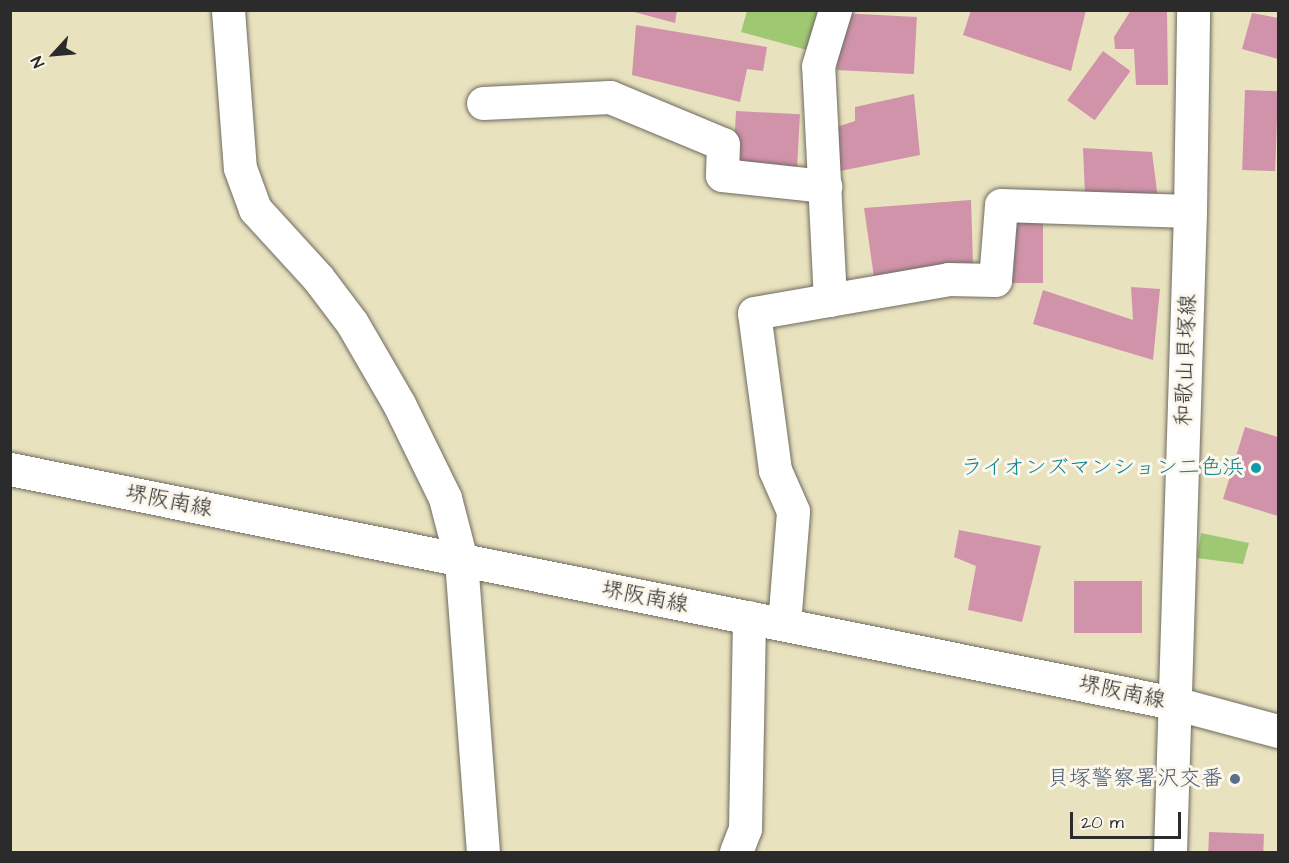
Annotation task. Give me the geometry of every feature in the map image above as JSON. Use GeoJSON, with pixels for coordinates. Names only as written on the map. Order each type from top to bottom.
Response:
{"type":"FeatureCollection","features":[{"type":"Feature","properties":{"kind":"street"},"geometry":{"type":"LineString","coordinates":[[228,10],[240,168],[255,209],[318,279],[352,323],[399,404],[446,498],[461,560],[483,852]]}},
{"type":"Feature","properties":{"kind":"street"},"geometry":{"type":"LineString","coordinates":[[830,300],[818,66],[835,10]]}},
{"type":"Feature","properties":{"kind":"street","name":"和歌山貝塚線"},"geometry":{"type":"LineString","coordinates":[[1170,852],[1194,10]]}},
{"type":"Feature","properties":{"kind":"street"},"geometry":{"type":"LineString","coordinates":[[483,102],[610,97],[723,144],[722,175],[825,186]]}},
{"type":"Feature","properties":{"kind":"street"},"geometry":{"type":"LineString","coordinates":[[784,624],[793,511],[775,470],[754,313],[948,279],[995,280],[1001,205],[1190,211]]}},
{"type":"Feature","properties":{"kind":"street","name":"堺阪南線"},"geometry":{"type":"LineString","coordinates":[[10,469],[1174,703],[1278,731]]}},
{"type":"Feature","properties":{"kind":"street"},"geometry":{"type":"LineString","coordinates":[[736,852],[745,829],[749,617]]}},
{"type":"Feature","properties":{"kind":"green space"},"geometry":{"type":"Polygon","coordinates":[[[747,11],[819,11],[807,50],[741,32],[747,11]]]}},
{"type":"Feature","properties":{"kind":"green space"},"geometry":{"type":"Polygon","coordinates":[[[1201,533],[1249,543],[1243,564],[1197,558],[1201,533]]]}},
{"type":"Feature","properties":{"kind":"building"},"geometry":{"type":"Polygon","coordinates":[[[627,10],[677,10],[675,23],[627,10]]]}},
{"type":"Feature","properties":{"kind":"building"},"geometry":{"type":"Polygon","coordinates":[[[971,10],[1086,10],[1071,71],[963,35],[971,10]]]}},
{"type":"Feature","properties":{"kind":"building"},"geometry":{"type":"Polygon","coordinates":[[[1131,10],[1167,10],[1168,85],[1136,85],[1134,49],[1115,49],[1114,37],[1131,10]]]}},
{"type":"Feature","properties":{"kind":"building"},"geometry":{"type":"Polygon","coordinates":[[[840,13],[917,17],[914,74],[837,70],[840,13]]]}},
{"type":"Feature","properties":{"kind":"building"},"geometry":{"type":"Polygon","coordinates":[[[1252,13],[1278,18],[1278,59],[1242,49],[1252,13]]]}},
{"type":"Feature","properties":{"kind":"building"},"geometry":{"type":"Polygon","coordinates":[[[636,25],[767,47],[763,71],[747,69],[740,102],[632,75],[636,25]]]}},
{"type":"Feature","properties":{"kind":"building"},"geometry":{"type":"Polygon","coordinates":[[[1103,51],[1131,71],[1095,120],[1067,100],[1103,51]]]}},
{"type":"Feature","properties":{"kind":"building"},"geometry":{"type":"Polygon","coordinates":[[[1245,90],[1278,91],[1275,171],[1242,170],[1245,90]]]}},
{"type":"Feature","properties":{"kind":"building"},"geometry":{"type":"Polygon","coordinates":[[[914,94],[920,155],[840,171],[833,128],[855,121],[855,107],[914,94]]]}},
{"type":"Feature","properties":{"kind":"building"},"geometry":{"type":"Polygon","coordinates":[[[736,111],[800,114],[797,167],[733,164],[736,111]]]}},
{"type":"Feature","properties":{"kind":"building"},"geometry":{"type":"Polygon","coordinates":[[[1083,148],[1152,152],[1158,199],[1085,194],[1083,148]]]}},
{"type":"Feature","properties":{"kind":"building"},"geometry":{"type":"Polygon","coordinates":[[[971,200],[973,264],[874,277],[864,208],[971,200]]]}},
{"type":"Feature","properties":{"kind":"building"},"geometry":{"type":"Polygon","coordinates":[[[1002,213],[1043,213],[1043,283],[1002,283],[1002,213]]]}},
{"type":"Feature","properties":{"kind":"building"},"geometry":{"type":"Polygon","coordinates":[[[1131,287],[1160,289],[1153,360],[1033,324],[1043,290],[1133,320],[1131,287]]]}},
{"type":"Feature","properties":{"kind":"building","name":"ライオンズマンション二色浜"},"geometry":{"type":"Polygon","coordinates":[[[1245,427],[1278,437],[1278,516],[1223,499],[1245,427]]]}},
{"type":"Feature","properties":{"kind":"building"},"geometry":{"type":"Polygon","coordinates":[[[959,530],[1041,546],[1022,622],[968,610],[976,566],[954,557],[959,530]]]}},
{"type":"Feature","properties":{"kind":"building"},"geometry":{"type":"Polygon","coordinates":[[[1074,581],[1142,581],[1142,633],[1074,633],[1074,581]]]}},
{"type":"Feature","properties":{"kind":"building"},"geometry":{"type":"Polygon","coordinates":[[[1209,832],[1264,834],[1263,852],[1208,852],[1209,832]]]}},
{"type":"Feature","properties":{"kind":"place","name":"ライオンズマンション二色浜"},"geometry":{"type":"Point","coordinates":[1256,468]}},
{"type":"Feature","properties":{"kind":"place","name":"貝塚警察署沢交番"},"geometry":{"type":"Point","coordinates":[1235,779]}}]}
